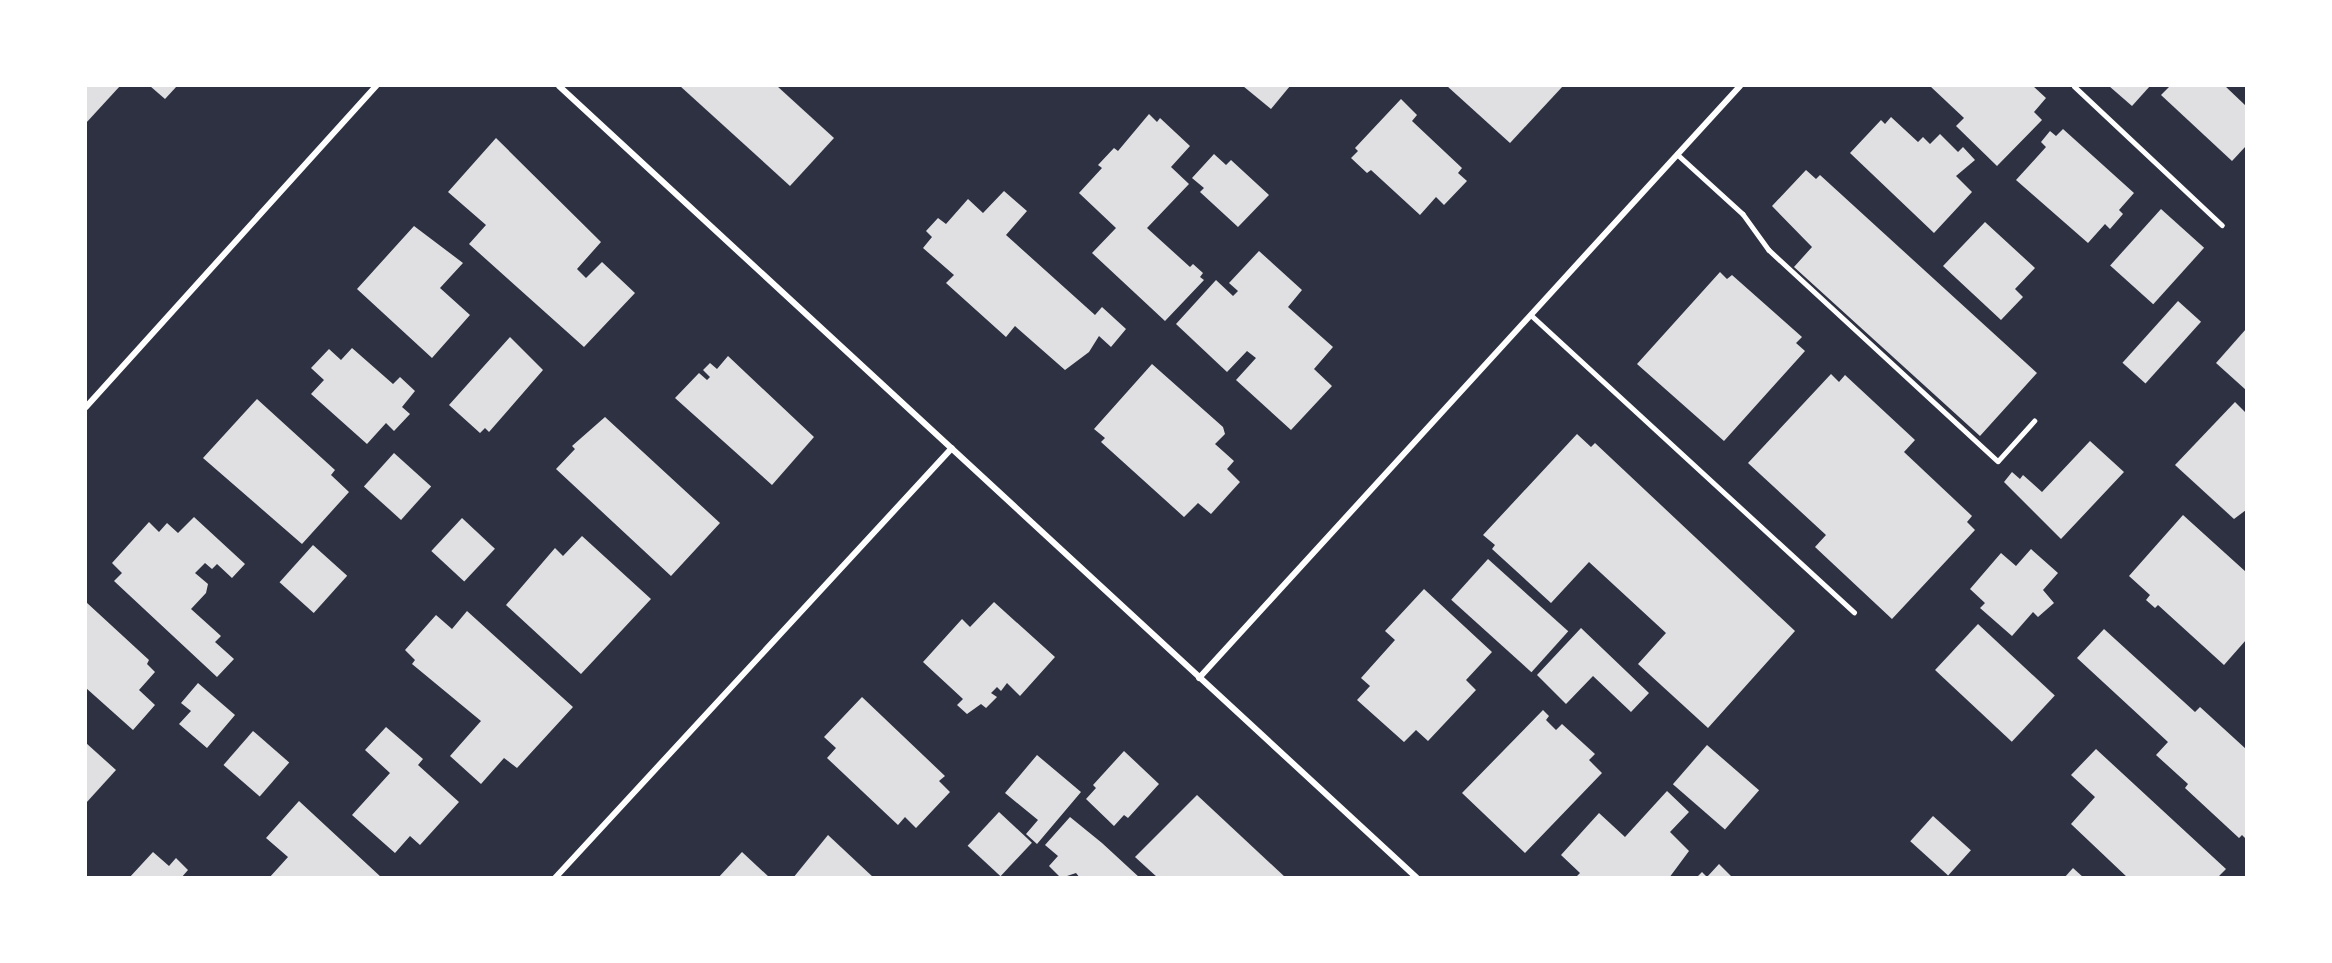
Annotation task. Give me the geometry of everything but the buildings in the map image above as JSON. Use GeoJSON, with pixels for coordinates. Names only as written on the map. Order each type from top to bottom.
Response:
{"type":"FeatureCollection","features":[{"type":"Feature","properties":{"kind":"street"},"geometry":{"type":"LineString","coordinates":[[86,407],[376,86]]}},
{"type":"Feature","properties":{"kind":"street"},"geometry":{"type":"LineString","coordinates":[[559,86],[1418,878]]}},
{"type":"Feature","properties":{"kind":"street"},"geometry":{"type":"LineString","coordinates":[[1199,678],[1740,86]]}},
{"type":"Feature","properties":{"kind":"street"},"geometry":{"type":"LineString","coordinates":[[555,878],[952,448]]}},
{"type":"Feature","properties":{"kind":"lane"},"geometry":{"type":"LineString","coordinates":[[2074,86],[2222,225]]}},
{"type":"Feature","properties":{"kind":"lane"},"geometry":{"type":"LineString","coordinates":[[1677,154],[1743,214],[1769,250],[1998,461],[2034,422]]}},
{"type":"Feature","properties":{"kind":"lane"},"geometry":{"type":"LineString","coordinates":[[1531,315],[1854,612]]}}]}
